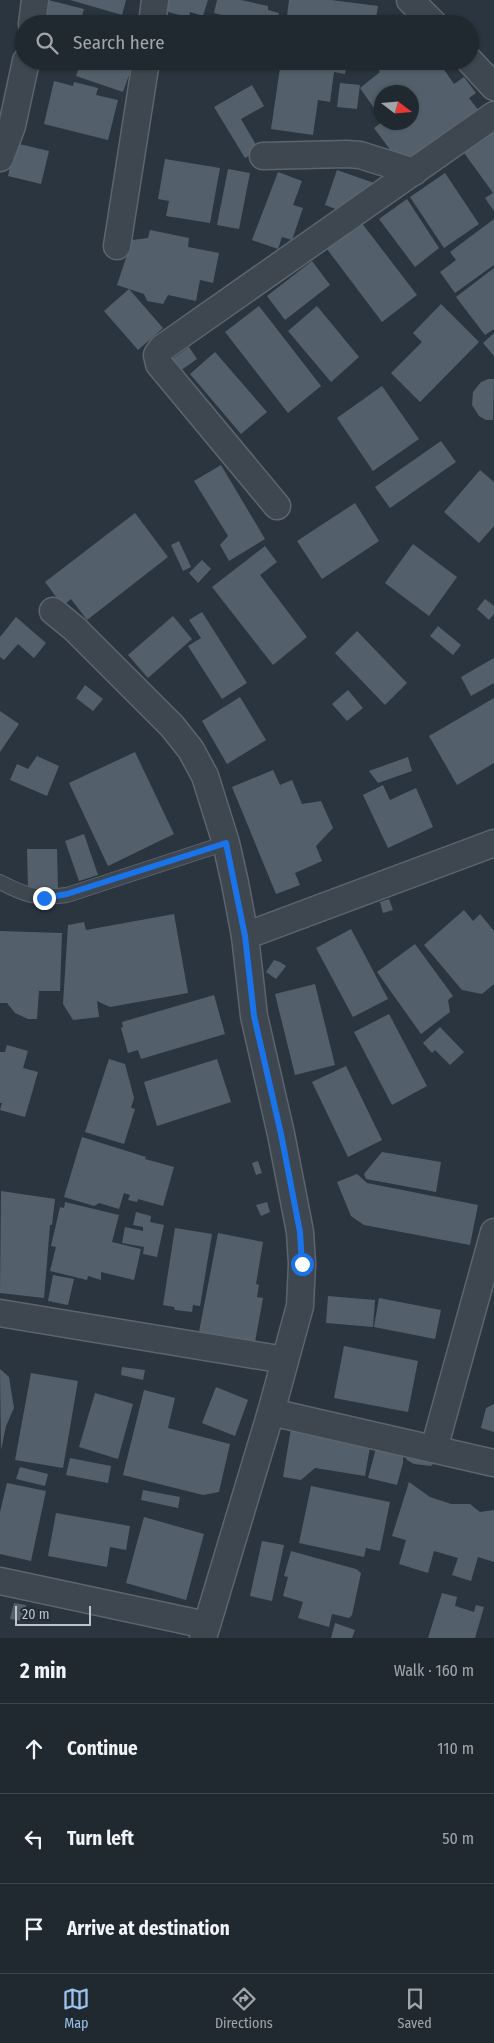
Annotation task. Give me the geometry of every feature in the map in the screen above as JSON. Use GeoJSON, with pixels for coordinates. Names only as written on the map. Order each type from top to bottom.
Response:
{"type":"FeatureCollection","features":[{"type":"Feature","properties":{"kind":"street"},"geometry":{"type":"LineString","coordinates":[[33,15],[35,0]]}},
{"type":"Feature","properties":{"kind":"street"},"geometry":{"type":"LineString","coordinates":[[153,15],[155,0]]}},
{"type":"Feature","properties":{"kind":"street"},"geometry":{"type":"LineString","coordinates":[[410,0],[425,15]]}},
{"type":"Feature","properties":{"kind":"street"},"geometry":{"type":"LineString","coordinates":[[0,158],[12,126],[24,70]]}},
{"type":"Feature","properties":{"kind":"street"},"geometry":{"type":"LineString","coordinates":[[117,246],[145,70]]}},
{"type":"Feature","properties":{"kind":"street"},"geometry":{"type":"LineString","coordinates":[[478,70],[494,87]]}},
{"type":"Feature","properties":{"kind":"street"},"geometry":{"type":"LineString","coordinates":[[277,506],[159,364],[158,355],[162,348],[494,115]]}},
{"type":"Feature","properties":{"kind":"street"},"geometry":{"type":"LineString","coordinates":[[262,156],[360,155],[414,172]]}},
{"type":"Feature","properties":{"kind":"street"},"geometry":{"type":"LineString","coordinates":[[0,1581],[204,1632],[271,1412],[300,1306],[302,1264],[300,1232],[281,1134],[254,1016],[245,936],[226,843],[205,776],[190,750],[172,726],[75,629],[53,611]]}},
{"type":"Feature","properties":{"kind":"street"},"geometry":{"type":"LineString","coordinates":[[245,936],[494,843]]}},
{"type":"Feature","properties":{"kind":"street"},"geometry":{"type":"LineString","coordinates":[[434,1449],[494,1232]]}},
{"type":"Feature","properties":{"kind":"street"},"geometry":{"type":"LineString","coordinates":[[0,1313],[284,1360]]}},
{"type":"Feature","properties":{"kind":"street"},"geometry":{"type":"LineString","coordinates":[[271,1412],[494,1463]]}},
{"type":"Feature","properties":{"kind":"lane"},"geometry":{"type":"LineString","coordinates":[[0,882],[24,894],[44,898],[67,894],[226,843]]}},
{"type":"Feature","properties":{"kind":"building"},"geometry":{"type":"Polygon","coordinates":[[[48,0],[84,9],[82,15],[42,15],[48,0]]]}},
{"type":"Feature","properties":{"kind":"building"},"geometry":{"type":"Polygon","coordinates":[[[70,0],[126,0],[122,15],[70,0]]]}},
{"type":"Feature","properties":{"kind":"building"},"geometry":{"type":"Polygon","coordinates":[[[165,0],[208,0],[203,15],[190,12],[190,15],[179,15],[162,10],[165,0]]]}},
{"type":"Feature","properties":{"kind":"building"},"geometry":{"type":"Polygon","coordinates":[[[217,0],[241,0],[268,6],[268,10],[279,13],[278,15],[222,15],[214,13],[217,0]]]}},
{"type":"Feature","properties":{"kind":"building"},"geometry":{"type":"Polygon","coordinates":[[[289,0],[331,0],[378,6],[376,15],[287,15],[289,0]]]}},
{"type":"Feature","properties":{"kind":"building"},"geometry":{"type":"Polygon","coordinates":[[[78,70],[131,70],[123,92],[76,76],[78,70]]]}},
{"type":"Feature","properties":{"kind":"building"},"geometry":{"type":"Polygon","coordinates":[[[280,70],[346,70],[345,74],[334,72],[330,102],[318,100],[313,135],[271,129],[280,70]]]}},
{"type":"Feature","properties":{"kind":"building"},"geometry":{"type":"Polygon","coordinates":[[[378,70],[444,70],[454,84],[464,77],[476,93],[469,98],[479,111],[403,167],[375,130],[419,130],[419,85],[374,85],[374,108],[360,88],[380,72],[378,70]]]}},
{"type":"Feature","properties":{"kind":"building"},"geometry":{"type":"Polygon","coordinates":[[[54,81],[73,86],[74,82],[98,88],[96,95],[118,100],[108,140],[44,124],[54,81]]]}},
{"type":"Feature","properties":{"kind":"building"},"geometry":{"type":"Polygon","coordinates":[[[340,83],[360,85],[357,109],[337,107],[340,83]]]}},
{"type":"Feature","properties":{"kind":"building"},"geometry":{"type":"Polygon","coordinates":[[[252,85],[264,106],[241,119],[259,150],[245,158],[214,107],[252,85]]]}},
{"type":"Feature","properties":{"kind":"building"},"geometry":{"type":"Polygon","coordinates":[[[494,126],[494,211],[485,198],[493,193],[462,150],[494,126]]]}},
{"type":"Feature","properties":{"kind":"building"},"geometry":{"type":"Polygon","coordinates":[[[15,143],[49,151],[41,184],[8,176],[15,143]]]}},
{"type":"Feature","properties":{"kind":"building"},"geometry":{"type":"Polygon","coordinates":[[[165,159],[220,168],[210,223],[166,216],[169,201],[158,199],[165,159]]]}},
{"type":"Feature","properties":{"kind":"building"},"geometry":{"type":"Polygon","coordinates":[[[228,169],[250,173],[239,229],[217,225],[228,169]]]}},
{"type":"Feature","properties":{"kind":"building"},"geometry":{"type":"Polygon","coordinates":[[[337,170],[374,183],[346,213],[325,205],[337,170]]]}},
{"type":"Feature","properties":{"kind":"building"},"geometry":{"type":"Polygon","coordinates":[[[278,172],[302,181],[293,205],[303,208],[292,240],[282,237],[278,249],[252,240],[278,172]]]}},
{"type":"Feature","properties":{"kind":"building"},"geometry":{"type":"Polygon","coordinates":[[[445,173],[479,224],[444,248],[410,197],[445,173]]]}},
{"type":"Feature","properties":{"kind":"building"},"geometry":{"type":"Polygon","coordinates":[[[407,199],[439,248],[415,267],[379,219],[407,199]]]}},
{"type":"Feature","properties":{"kind":"building"},"geometry":{"type":"Polygon","coordinates":[[[494,219],[494,265],[455,293],[440,272],[456,260],[450,252],[494,219]]]}},
{"type":"Feature","properties":{"kind":"building"},"geometry":{"type":"Polygon","coordinates":[[[361,222],[417,295],[382,322],[327,249],[361,222]]]}},
{"type":"Feature","properties":{"kind":"building"},"geometry":{"type":"Polygon","coordinates":[[[150,230],[189,238],[188,247],[219,253],[213,283],[200,280],[196,301],[168,295],[163,304],[147,301],[144,294],[117,285],[132,240],[148,238],[150,230]]]}},
{"type":"Feature","properties":{"kind":"building"},"geometry":{"type":"Polygon","coordinates":[[[312,261],[330,285],[285,320],[267,296],[312,261]]]}},
{"type":"Feature","properties":{"kind":"building"},"geometry":{"type":"Polygon","coordinates":[[[494,268],[494,329],[485,335],[456,297],[494,268]]]}},
{"type":"Feature","properties":{"kind":"building"},"geometry":{"type":"Polygon","coordinates":[[[129,289],[163,328],[138,350],[104,311],[129,289]]]}},
{"type":"Feature","properties":{"kind":"building"},"geometry":{"type":"Polygon","coordinates":[[[441,304],[479,342],[420,402],[391,373],[422,342],[413,333],[441,304]]]}},
{"type":"Feature","properties":{"kind":"building"},"geometry":{"type":"Polygon","coordinates":[[[259,306],[321,386],[288,413],[225,332],[259,306]]]}},
{"type":"Feature","properties":{"kind":"building"},"geometry":{"type":"Polygon","coordinates":[[[317,306],[359,357],[331,382],[288,331],[317,306]]]}},
{"type":"Feature","properties":{"kind":"building"},"geometry":{"type":"Polygon","coordinates":[[[494,333],[494,356],[483,343],[494,333]]]}},
{"type":"Feature","properties":{"kind":"building"},"geometry":{"type":"Polygon","coordinates":[[[189,347],[197,359],[177,373],[169,361],[189,347]]]}},
{"type":"Feature","properties":{"kind":"building"},"geometry":{"type":"Polygon","coordinates":[[[215,352],[267,412],[241,434],[190,374],[215,352]]]}},
{"type":"Feature","properties":{"kind":"building"},"geometry":{"type":"Polygon","coordinates":[[[494,379],[493,420],[486,420],[479,416],[472,405],[473,392],[481,382],[494,379]]]}},
{"type":"Feature","properties":{"kind":"building"},"geometry":{"type":"Polygon","coordinates":[[[382,386],[419,439],[373,471],[337,418],[382,386]]]}},
{"type":"Feature","properties":{"kind":"building"},"geometry":{"type":"Polygon","coordinates":[[[441,441],[456,462],[390,508],[375,487],[441,441]]]}},
{"type":"Feature","properties":{"kind":"building"},"geometry":{"type":"Polygon","coordinates":[[[221,465],[265,539],[229,561],[220,545],[228,536],[194,481],[221,465]]]}},
{"type":"Feature","properties":{"kind":"building"},"geometry":{"type":"Polygon","coordinates":[[[480,470],[494,482],[494,526],[479,543],[444,512],[480,470]]]}},
{"type":"Feature","properties":{"kind":"building"},"geometry":{"type":"Polygon","coordinates":[[[355,503],[379,541],[322,579],[297,541],[355,503]]]}},
{"type":"Feature","properties":{"kind":"building"},"geometry":{"type":"Polygon","coordinates":[[[135,513],[168,557],[87,620],[71,599],[63,606],[45,582],[135,513]]]}},
{"type":"Feature","properties":{"kind":"building"},"geometry":{"type":"Polygon","coordinates":[[[179,541],[191,567],[183,571],[171,545],[179,541]]]}},
{"type":"Feature","properties":{"kind":"building"},"geometry":{"type":"Polygon","coordinates":[[[413,544],[457,577],[429,616],[385,583],[413,544]]]}},
{"type":"Feature","properties":{"kind":"building"},"geometry":{"type":"Polygon","coordinates":[[[265,546],[277,562],[260,575],[307,637],[273,665],[212,587],[265,546]]]}},
{"type":"Feature","properties":{"kind":"building"},"geometry":{"type":"Polygon","coordinates":[[[202,560],[211,569],[198,583],[189,573],[202,560]]]}},
{"type":"Feature","properties":{"kind":"building"},"geometry":{"type":"Polygon","coordinates":[[[485,599],[494,606],[494,614],[489,620],[477,609],[485,599]]]}},
{"type":"Feature","properties":{"kind":"building"},"geometry":{"type":"Polygon","coordinates":[[[202,612],[247,683],[222,699],[188,646],[201,638],[189,620],[202,612]]]}},
{"type":"Feature","properties":{"kind":"building"},"geometry":{"type":"Polygon","coordinates":[[[173,616],[192,639],[148,678],[128,655],[173,616]]]}},
{"type":"Feature","properties":{"kind":"building"},"geometry":{"type":"Polygon","coordinates":[[[16,617],[46,643],[34,658],[18,644],[4,660],[0,657],[0,637],[16,617]]]}},
{"type":"Feature","properties":{"kind":"building"},"geometry":{"type":"Polygon","coordinates":[[[438,626],[461,645],[453,655],[430,636],[438,626]]]}},
{"type":"Feature","properties":{"kind":"building"},"geometry":{"type":"Polygon","coordinates":[[[357,631],[407,683],[385,705],[335,653],[357,631]]]}},
{"type":"Feature","properties":{"kind":"building"},"geometry":{"type":"Polygon","coordinates":[[[494,658],[494,683],[471,696],[461,677],[494,658]]]}},
{"type":"Feature","properties":{"kind":"building"},"geometry":{"type":"Polygon","coordinates":[[[85,685],[103,699],[93,711],[76,698],[85,685]]]}},
{"type":"Feature","properties":{"kind":"building"},"geometry":{"type":"Polygon","coordinates":[[[348,690],[363,708],[347,721],[332,704],[348,690]]]}},
{"type":"Feature","properties":{"kind":"building"},"geometry":{"type":"Polygon","coordinates":[[[240,697],[266,740],[227,764],[202,721],[240,697]]]}},
{"type":"Feature","properties":{"kind":"building"},"geometry":{"type":"Polygon","coordinates":[[[494,698],[494,763],[457,785],[429,736],[494,698]]]}},
{"type":"Feature","properties":{"kind":"building"},"geometry":{"type":"Polygon","coordinates":[[[0,711],[19,724],[0,752],[0,711]]]}},
{"type":"Feature","properties":{"kind":"building"},"geometry":{"type":"Polygon","coordinates":[[[135,752],[174,834],[108,866],[69,783],[135,752]]]}},
{"type":"Feature","properties":{"kind":"building"},"geometry":{"type":"Polygon","coordinates":[[[37,756],[59,766],[47,796],[10,780],[17,764],[28,769],[37,756]]]}},
{"type":"Feature","properties":{"kind":"building"},"geometry":{"type":"Polygon","coordinates":[[[408,757],[412,771],[378,783],[369,771],[408,757]]]}},
{"type":"Feature","properties":{"kind":"building"},"geometry":{"type":"Polygon","coordinates":[[[273,770],[280,785],[292,780],[302,804],[321,801],[333,828],[316,846],[322,861],[295,873],[300,885],[276,894],[232,787],[273,770]]]}},
{"type":"Feature","properties":{"kind":"building"},"geometry":{"type":"Polygon","coordinates":[[[383,785],[390,800],[416,788],[433,827],[388,848],[363,795],[383,785]]]}},
{"type":"Feature","properties":{"kind":"building"},"geometry":{"type":"Polygon","coordinates":[[[84,834],[98,875],[79,881],[65,841],[84,834]]]}},
{"type":"Feature","properties":{"kind":"building"},"geometry":{"type":"Polygon","coordinates":[[[27,849],[57,849],[58,891],[28,889],[27,849]]]}},
{"type":"Feature","properties":{"kind":"building"},"geometry":{"type":"Polygon","coordinates":[[[389,899],[393,910],[383,913],[380,902],[389,899]]]}},
{"type":"Feature","properties":{"kind":"building"},"geometry":{"type":"Polygon","coordinates":[[[464,910],[473,921],[480,914],[494,931],[494,984],[482,994],[462,990],[424,945],[464,910]]]}},
{"type":"Feature","properties":{"kind":"building"},"geometry":{"type":"Polygon","coordinates":[[[174,914],[188,993],[110,1007],[97,1001],[99,1017],[73,1020],[63,1004],[68,925],[84,922],[86,930],[174,914]]]}},
{"type":"Feature","properties":{"kind":"building"},"geometry":{"type":"Polygon","coordinates":[[[351,929],[388,999],[353,1017],[316,948],[351,929]]]}},
{"type":"Feature","properties":{"kind":"building"},"geometry":{"type":"Polygon","coordinates":[[[0,931],[62,933],[60,991],[39,991],[37,1019],[28,1019],[15,1013],[7,1003],[0,1003],[0,931]]]}},
{"type":"Feature","properties":{"kind":"building"},"geometry":{"type":"Polygon","coordinates":[[[415,944],[453,996],[448,1000],[450,1012],[421,1034],[377,972],[415,944]]]}},
{"type":"Feature","properties":{"kind":"building"},"geometry":{"type":"Polygon","coordinates":[[[274,960],[286,966],[276,979],[266,972],[274,960]]]}},
{"type":"Feature","properties":{"kind":"building"},"geometry":{"type":"Polygon","coordinates":[[[315,984],[335,1065],[295,1075],[275,994],[315,984]]]}},
{"type":"Feature","properties":{"kind":"building"},"geometry":{"type":"Polygon","coordinates":[[[214,995],[225,1034],[141,1059],[138,1050],[128,1053],[121,1028],[123,1027],[122,1022],[214,995]]]}},
{"type":"Feature","properties":{"kind":"building"},"geometry":{"type":"Polygon","coordinates":[[[389,1014],[427,1086],[392,1105],[354,1032],[389,1014]]]}},
{"type":"Feature","properties":{"kind":"building"},"geometry":{"type":"Polygon","coordinates":[[[440,1027],[464,1052],[450,1065],[435,1050],[432,1053],[423,1043],[440,1027]]]}},
{"type":"Feature","properties":{"kind":"building"},"geometry":{"type":"Polygon","coordinates":[[[7,1045],[28,1051],[23,1068],[38,1072],[25,1117],[0,1110],[2,1103],[0,1103],[0,1052],[5,1052],[7,1045]]]}},
{"type":"Feature","properties":{"kind":"building"},"geometry":{"type":"Polygon","coordinates":[[[109,1059],[125,1064],[134,1098],[131,1108],[135,1109],[124,1144],[85,1132],[109,1059]]]}},
{"type":"Feature","properties":{"kind":"building"},"geometry":{"type":"Polygon","coordinates":[[[217,1059],[231,1102],[157,1126],[144,1082],[217,1059]]]}},
{"type":"Feature","properties":{"kind":"building"},"geometry":{"type":"Polygon","coordinates":[[[346,1066],[382,1140],[348,1157],[312,1082],[346,1066]]]}},
{"type":"Feature","properties":{"kind":"building"},"geometry":{"type":"Polygon","coordinates":[[[82,1137],[174,1167],[163,1206],[138,1199],[137,1202],[128,1200],[130,1195],[124,1193],[119,1209],[99,1203],[94,1206],[64,1197],[82,1137]]]}},
{"type":"Feature","properties":{"kind":"building"},"geometry":{"type":"Polygon","coordinates":[[[382,1152],[441,1162],[436,1192],[366,1179],[364,1174],[382,1152]]]}},
{"type":"Feature","properties":{"kind":"building"},"geometry":{"type":"Polygon","coordinates":[[[258,1161],[262,1173],[256,1175],[252,1163],[258,1161]]]}},
{"type":"Feature","properties":{"kind":"building"},"geometry":{"type":"Polygon","coordinates":[[[357,1174],[367,1183],[478,1205],[470,1245],[364,1225],[351,1216],[337,1182],[357,1174]]]}},
{"type":"Feature","properties":{"kind":"building"},"geometry":{"type":"Polygon","coordinates":[[[1,1191],[55,1199],[52,1225],[50,1225],[44,1298],[0,1293],[1,1191]]]}},
{"type":"Feature","properties":{"kind":"building"},"geometry":{"type":"Polygon","coordinates":[[[65,1202],[119,1215],[112,1242],[141,1249],[134,1280],[101,1272],[101,1280],[88,1276],[87,1280],[50,1271],[56,1247],[51,1246],[60,1207],[64,1208],[65,1202]]]}},
{"type":"Feature","properties":{"kind":"building"},"geometry":{"type":"Polygon","coordinates":[[[267,1202],[270,1212],[261,1216],[256,1205],[267,1202]]]}},
{"type":"Feature","properties":{"kind":"building"},"geometry":{"type":"Polygon","coordinates":[[[136,1212],[151,1216],[150,1222],[164,1225],[157,1257],[143,1254],[144,1247],[122,1243],[125,1227],[143,1231],[143,1227],[133,1225],[136,1212]]]}},
{"type":"Feature","properties":{"kind":"building"},"geometry":{"type":"Polygon","coordinates":[[[175,1228],[212,1234],[200,1306],[193,1305],[192,1312],[175,1310],[174,1307],[163,1305],[175,1228]]]}},
{"type":"Feature","properties":{"kind":"building"},"geometry":{"type":"Polygon","coordinates":[[[218,1233],[263,1242],[256,1284],[259,1285],[257,1297],[263,1298],[255,1342],[199,1332],[218,1233]]]}},
{"type":"Feature","properties":{"kind":"building"},"geometry":{"type":"Polygon","coordinates":[[[53,1275],[74,1279],[68,1305],[48,1301],[53,1275]]]}},
{"type":"Feature","properties":{"kind":"building"},"geometry":{"type":"Polygon","coordinates":[[[328,1296],[375,1300],[373,1327],[326,1323],[328,1296]]]}},
{"type":"Feature","properties":{"kind":"building"},"geometry":{"type":"Polygon","coordinates":[[[379,1298],[441,1310],[435,1339],[374,1327],[379,1298]]]}},
{"type":"Feature","properties":{"kind":"building"},"geometry":{"type":"Polygon","coordinates":[[[344,1346],[418,1361],[408,1412],[334,1398],[344,1346]]]}},
{"type":"Feature","properties":{"kind":"building"},"geometry":{"type":"Polygon","coordinates":[[[122,1367],[145,1370],[143,1380],[121,1375],[122,1367]]]}},
{"type":"Feature","properties":{"kind":"building"},"geometry":{"type":"Polygon","coordinates":[[[0,1369],[9,1377],[14,1408],[6,1426],[1,1450],[0,1369]]]}},
{"type":"Feature","properties":{"kind":"building"},"geometry":{"type":"Polygon","coordinates":[[[31,1373],[78,1381],[63,1468],[15,1460],[31,1373]]]}},
{"type":"Feature","properties":{"kind":"building"},"geometry":{"type":"Polygon","coordinates":[[[216,1387],[248,1400],[235,1436],[202,1423],[216,1387]]]}},
{"type":"Feature","properties":{"kind":"building"},"geometry":{"type":"Polygon","coordinates":[[[144,1390],[175,1398],[168,1428],[230,1444],[219,1492],[203,1495],[123,1475],[144,1390]]]}},
{"type":"Feature","properties":{"kind":"building"},"geometry":{"type":"Polygon","coordinates":[[[95,1393],[133,1404],[118,1459],[79,1447],[95,1393]]]}},
{"type":"Feature","properties":{"kind":"building"},"geometry":{"type":"Polygon","coordinates":[[[494,1404],[494,1432],[481,1428],[486,1408],[494,1404]]]}},
{"type":"Feature","properties":{"kind":"building"},"geometry":{"type":"Polygon","coordinates":[[[291,1428],[371,1441],[365,1476],[315,1468],[301,1480],[283,1477],[291,1428]]]}},
{"type":"Feature","properties":{"kind":"building"},"geometry":{"type":"Polygon","coordinates":[[[378,1441],[403,1447],[403,1463],[397,1485],[368,1478],[378,1441]]]}},
{"type":"Feature","properties":{"kind":"building"},"geometry":{"type":"Polygon","coordinates":[[[404,1454],[437,1460],[431,1466],[414,1464],[407,1460],[404,1454]]]}},
{"type":"Feature","properties":{"kind":"building"},"geometry":{"type":"Polygon","coordinates":[[[70,1458],[111,1466],[108,1483],[66,1475],[70,1458]]]}},
{"type":"Feature","properties":{"kind":"building"},"geometry":{"type":"Polygon","coordinates":[[[20,1467],[48,1474],[45,1486],[16,1479],[20,1467]]]}},
{"type":"Feature","properties":{"kind":"building"},"geometry":{"type":"Polygon","coordinates":[[[409,1482],[430,1497],[451,1504],[470,1504],[480,1512],[494,1510],[494,1562],[478,1557],[471,1581],[452,1575],[458,1558],[434,1551],[428,1573],[399,1564],[406,1540],[392,1536],[409,1482]]]}},
{"type":"Feature","properties":{"kind":"building"},"geometry":{"type":"Polygon","coordinates":[[[7,1483],[46,1491],[31,1561],[0,1554],[0,1512],[7,1483]]]}},
{"type":"Feature","properties":{"kind":"building"},"geometry":{"type":"Polygon","coordinates":[[[311,1486],[390,1502],[380,1551],[366,1548],[364,1557],[299,1543],[311,1486]]]}},
{"type":"Feature","properties":{"kind":"building"},"geometry":{"type":"Polygon","coordinates":[[[143,1490],[180,1497],[178,1508],[141,1500],[143,1490]]]}},
{"type":"Feature","properties":{"kind":"building"},"geometry":{"type":"Polygon","coordinates":[[[56,1513],[130,1526],[126,1550],[110,1547],[107,1567],[48,1556],[56,1513]]]}},
{"type":"Feature","properties":{"kind":"building"},"geometry":{"type":"Polygon","coordinates":[[[144,1517],[204,1534],[186,1600],[126,1583],[144,1517]]]}},
{"type":"Feature","properties":{"kind":"building"},"geometry":{"type":"Polygon","coordinates":[[[262,1541],[284,1545],[272,1601],[250,1596],[262,1541]]]}},
{"type":"Feature","properties":{"kind":"building"},"geometry":{"type":"Polygon","coordinates":[[[291,1551],[356,1569],[361,1573],[352,1615],[349,1618],[332,1614],[329,1627],[298,1618],[303,1602],[283,1596],[288,1577],[284,1576],[291,1551]]]}},
{"type":"Feature","properties":{"kind":"building"},"geometry":{"type":"Polygon","coordinates":[[[442,1593],[457,1597],[455,1606],[474,1612],[476,1605],[484,1607],[475,1638],[428,1638],[442,1593]]]}},
{"type":"Feature","properties":{"kind":"building"},"geometry":{"type":"Polygon","coordinates":[[[14,1603],[26,1605],[22,1621],[10,1619],[14,1603]]]}},
{"type":"Feature","properties":{"kind":"building"},"geometry":{"type":"Polygon","coordinates":[[[335,1623],[355,1630],[352,1638],[331,1638],[335,1623]]]}},
{"type":"Feature","properties":{"kind":"route"},"geometry":{"type":"LineString","coordinates":[[44,898],[67,894],[226,843],[245,936],[254,1016],[281,1134],[300,1232],[302,1264]]}}]}
